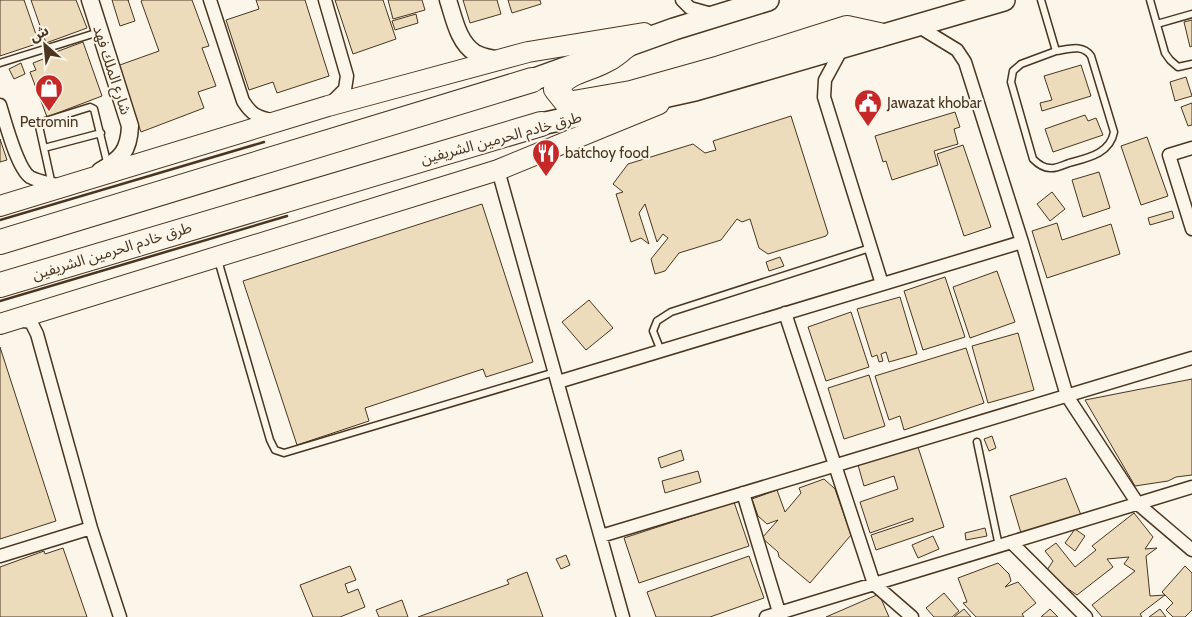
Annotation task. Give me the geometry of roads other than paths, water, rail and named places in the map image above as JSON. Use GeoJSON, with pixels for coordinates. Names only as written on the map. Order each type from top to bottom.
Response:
{"type":"FeatureCollection","features":[{"type":"Feature","properties":{"kind":"highway","name":"طرق خادم الحرمين الشريفين"},"geometry":{"type":"LineString","coordinates":[[0,285],[541,124],[695,90],[844,45],[1004,0]]}},
{"type":"Feature","properties":{"kind":"highway"},"geometry":{"type":"LineString","coordinates":[[0,242],[532,80],[674,28],[763,1]]}},
{"type":"Feature","properties":{"kind":"highway"},"geometry":{"type":"LineString","coordinates":[[626,46],[606,60],[576,72],[560,82],[556,89],[568,104],[577,103],[631,93],[720,68],[848,28],[880,36]]}},
{"type":"Feature","properties":{"kind":"main road"},"geometry":{"type":"LineString","coordinates":[[0,206],[56,186],[86,179],[109,169],[328,106],[528,52],[674,28]]}},
{"type":"Feature","properties":{"kind":"main road"},"geometry":{"type":"LineString","coordinates":[[6,322],[498,170],[695,90]]}},
{"type":"Feature","properties":{"kind":"street","name":"شارع الملك فهد"},"geometry":{"type":"LineString","coordinates":[[90,0],[130,126],[126,149],[109,169]]}},
{"type":"Feature","properties":{"kind":"street"},"geometry":{"type":"LineString","coordinates":[[210,0],[243,101],[252,114],[277,121]]}},
{"type":"Feature","properties":{"kind":"street"},"geometry":{"type":"LineString","coordinates":[[325,0],[347,76],[345,89],[328,106]]}},
{"type":"Feature","properties":{"kind":"street"},"geometry":{"type":"LineString","coordinates":[[448,0],[456,26],[470,49],[477,54],[498,60]]}},
{"type":"Feature","properties":{"kind":"street"},"geometry":{"type":"LineString","coordinates":[[682,0],[690,8],[717,16]]}},
{"type":"Feature","properties":{"kind":"street"},"geometry":{"type":"LineString","coordinates":[[916,25],[957,50],[965,62],[1022,242],[1067,396],[1138,504],[1192,550]]}},
{"type":"Feature","properties":{"kind":"street"},"geometry":{"type":"LineString","coordinates":[[844,45],[825,80],[824,97],[882,284]]}},
{"type":"Feature","properties":{"kind":"street"},"geometry":{"type":"LineString","coordinates":[[0,105],[19,160],[26,174],[56,186]]}},
{"type":"Feature","properties":{"kind":"street"},"geometry":{"type":"LineString","coordinates":[[1192,148],[1169,155],[1192,229]]}},
{"type":"Feature","properties":{"kind":"street"},"geometry":{"type":"LineString","coordinates":[[498,170],[623,617]]}},
{"type":"Feature","properties":{"kind":"street"},"geometry":{"type":"LineString","coordinates":[[556,377],[661,350],[1022,242]]}},
{"type":"Feature","properties":{"kind":"street"},"geometry":{"type":"LineString","coordinates":[[785,313],[874,584],[912,617]]}},
{"type":"Feature","properties":{"kind":"street"},"geometry":{"type":"LineString","coordinates":[[6,322],[31,322],[37,334],[91,528],[120,617]]}},
{"type":"Feature","properties":{"kind":"street"},"geometry":{"type":"LineString","coordinates":[[601,536],[1192,358]]}},
{"type":"Feature","properties":{"kind":"street"},"geometry":{"type":"LineString","coordinates":[[766,617],[1192,487]]}},
{"type":"Feature","properties":{"kind":"street"},"geometry":{"type":"LineString","coordinates":[[743,493],[779,612]]}},
{"type":"Feature","properties":{"kind":"street"},"geometry":{"type":"LineString","coordinates":[[0,556],[91,528]]}},
{"type":"Feature","properties":{"kind":"street"},"geometry":{"type":"LineString","coordinates":[[1005,544],[1086,617]]}},
{"type":"Feature","properties":{"kind":"lane"},"geometry":{"type":"LineString","coordinates":[[1041,0],[1056,51]]}},
{"type":"Feature","properties":{"kind":"lane"},"geometry":{"type":"LineString","coordinates":[[1150,0],[1165,53],[1178,67],[1192,64]]}},
{"type":"Feature","properties":{"kind":"lane"},"geometry":{"type":"LineString","coordinates":[[1157,24],[1192,14]]}},
{"type":"Feature","properties":{"kind":"lane"},"geometry":{"type":"LineString","coordinates":[[0,63],[100,32]]}},
{"type":"Feature","properties":{"kind":"lane"},"geometry":{"type":"LineString","coordinates":[[1080,48],[1087,50],[1091,56],[1114,132],[1112,141],[1096,155],[1051,169],[1042,166],[1033,159],[1011,82],[1013,71],[1021,64],[1056,51],[1080,48]]}},
{"type":"Feature","properties":{"kind":"lane"},"geometry":{"type":"LineString","coordinates":[[56,186],[39,126],[42,122],[90,107],[94,109],[109,169]]}},
{"type":"Feature","properties":{"kind":"lane"},"geometry":{"type":"LineString","coordinates":[[44,148],[101,133]]}},
{"type":"Feature","properties":{"kind":"lane"},"geometry":{"type":"LineString","coordinates":[[661,350],[653,331],[657,321],[671,312],[870,248]]}},
{"type":"Feature","properties":{"kind":"lane"},"geometry":{"type":"LineString","coordinates":[[217,257],[270,440],[275,450],[284,453],[556,377]]}},
{"type":"Feature","properties":{"kind":"lane"},"geometry":{"type":"LineString","coordinates":[[976,442],[1005,544]]}},
{"type":"Feature","properties":{"kind":"place","name":"Petromin"},"geometry":{"type":"Point","coordinates":[49,112]}},
{"type":"Feature","properties":{"kind":"place","name":"Jawazat khobar"},"geometry":{"type":"Point","coordinates":[868,127]}},
{"type":"Feature","properties":{"kind":"place","name":"batchoy food"},"geometry":{"type":"Point","coordinates":[546,177]}}]}
